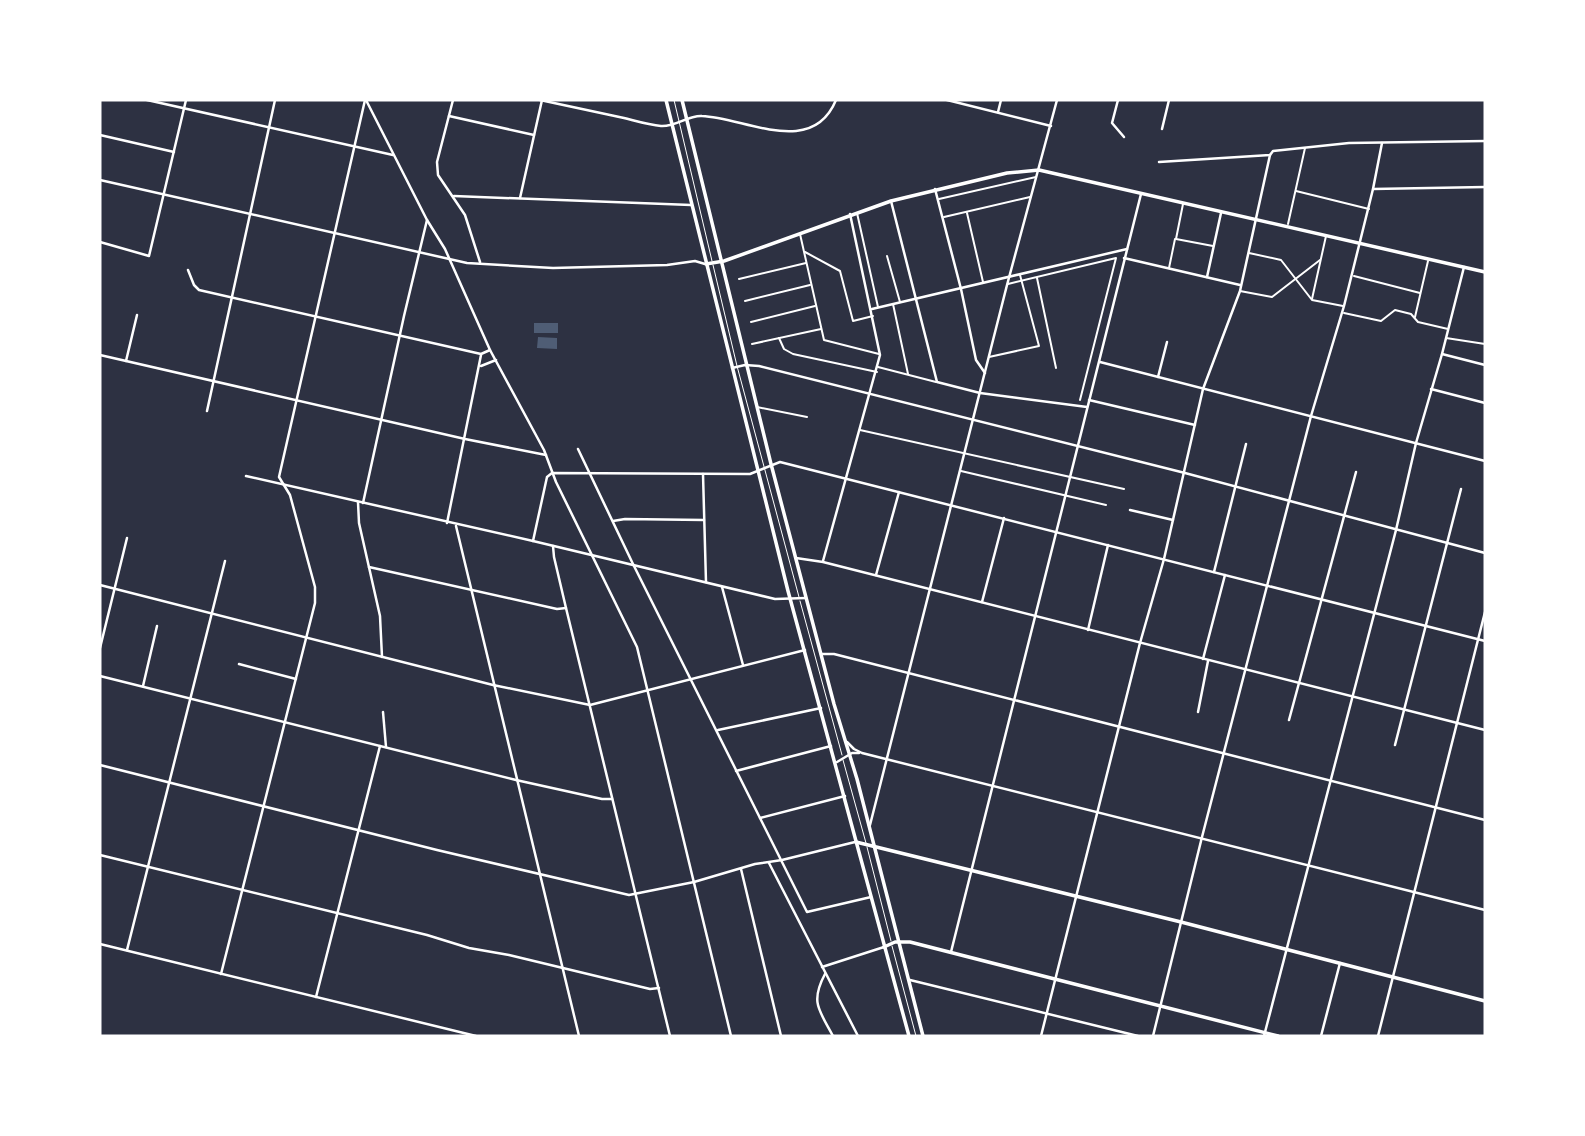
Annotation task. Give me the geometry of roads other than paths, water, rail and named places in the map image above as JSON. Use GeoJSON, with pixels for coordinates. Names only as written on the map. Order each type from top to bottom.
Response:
{"type":"FeatureCollection","features":[{"type":"Feature","properties":{"kind":"main road"},"geometry":{"type":"LineString","coordinates":[[666,100],[791,600],[909,1036]]}},
{"type":"Feature","properties":{"kind":"main road"},"geometry":{"type":"LineString","coordinates":[[682,100],[745,365],[923,1036]]}},
{"type":"Feature","properties":{"kind":"main road"},"geometry":{"type":"LineString","coordinates":[[706,264],[720,262],[891,201],[1007,173],[1040,170],[1485,272]]}},
{"type":"Feature","properties":{"kind":"main road"},"geometry":{"type":"LineString","coordinates":[[856,842],[866,842],[1485,1001]]}},
{"type":"Feature","properties":{"kind":"main road"},"geometry":{"type":"LineString","coordinates":[[884,947],[900,942],[951,952],[1264,1035],[1278,1036]]}},
{"type":"Feature","properties":{"kind":"street"},"geometry":{"type":"LineString","coordinates":[[147,100],[393,155]]}},
{"type":"Feature","properties":{"kind":"street"},"geometry":{"type":"LineString","coordinates":[[100,242],[149,256],[186,100]]}},
{"type":"Feature","properties":{"kind":"street"},"geometry":{"type":"LineString","coordinates":[[207,411],[275,100]]}},
{"type":"Feature","properties":{"kind":"street"},"geometry":{"type":"LineString","coordinates":[[221,974],[315,598],[311,571],[290,495],[279,477],[352,147],[365,100]]}},
{"type":"Feature","properties":{"kind":"street"},"geometry":{"type":"LineString","coordinates":[[365,100],[448,257],[635,642],[649,690],[731,1036]]}},
{"type":"Feature","properties":{"kind":"street"},"geometry":{"type":"LineString","coordinates":[[453,100],[437,170],[465,215],[481,264]]}},
{"type":"Feature","properties":{"kind":"street"},"geometry":{"type":"LineString","coordinates":[[520,198],[541,100],[661,126],[704,116],[780,131],[795,131],[822,121],[830,114],[836,100]]}},
{"type":"Feature","properties":{"kind":"street"},"geometry":{"type":"LineString","coordinates":[[947,100],[1051,126]]}},
{"type":"Feature","properties":{"kind":"street"},"geometry":{"type":"LineString","coordinates":[[998,112],[1001,100]]}},
{"type":"Feature","properties":{"kind":"street"},"geometry":{"type":"LineString","coordinates":[[869,828],[889,759],[1007,285],[1057,100]]}},
{"type":"Feature","properties":{"kind":"street"},"geometry":{"type":"LineString","coordinates":[[1118,100],[1112,123],[1124,137]]}},
{"type":"Feature","properties":{"kind":"street"},"geometry":{"type":"LineString","coordinates":[[1162,129],[1169,100]]}},
{"type":"Feature","properties":{"kind":"street"},"geometry":{"type":"LineString","coordinates":[[449,116],[534,135]]}},
{"type":"Feature","properties":{"kind":"street"},"geometry":{"type":"LineString","coordinates":[[100,135],[174,152]]}},
{"type":"Feature","properties":{"kind":"street"},"geometry":{"type":"LineString","coordinates":[[1041,1036],[1140,643],[1164,559],[1203,389],[1240,291],[1270,155],[1273,150],[1349,143],[1485,141]]}},
{"type":"Feature","properties":{"kind":"street"},"geometry":{"type":"LineString","coordinates":[[1153,1036],[1311,416],[1345,306],[1382,143]]}},
{"type":"Feature","properties":{"kind":"street"},"geometry":{"type":"LineString","coordinates":[[1288,227],[1305,146]]}},
{"type":"Feature","properties":{"kind":"street"},"geometry":{"type":"LineString","coordinates":[[1159,162],[1270,155]]}},
{"type":"Feature","properties":{"kind":"street"},"geometry":{"type":"LineString","coordinates":[[938,200],[1037,177]]}},
{"type":"Feature","properties":{"kind":"street"},"geometry":{"type":"LineString","coordinates":[[100,180],[467,263],[552,268],[667,265],[695,261],[706,264]]}},
{"type":"Feature","properties":{"kind":"street"},"geometry":{"type":"LineString","coordinates":[[1373,189],[1485,187]]}},
{"type":"Feature","properties":{"kind":"street"},"geometry":{"type":"LineString","coordinates":[[936,189],[976,360],[985,373]]}},
{"type":"Feature","properties":{"kind":"street"},"geometry":{"type":"LineString","coordinates":[[1295,191],[1368,209]]}},
{"type":"Feature","properties":{"kind":"street"},"geometry":{"type":"LineString","coordinates":[[951,952],[1142,194]]}},
{"type":"Feature","properties":{"kind":"street"},"geometry":{"type":"LineString","coordinates":[[454,196],[692,205]]}},
{"type":"Feature","properties":{"kind":"street"},"geometry":{"type":"LineString","coordinates":[[943,218],[1031,197]]}},
{"type":"Feature","properties":{"kind":"street"},"geometry":{"type":"LineString","coordinates":[[891,201],[937,382]]}},
{"type":"Feature","properties":{"kind":"street"},"geometry":{"type":"LineString","coordinates":[[1169,269],[1183,204]]}},
{"type":"Feature","properties":{"kind":"street"},"geometry":{"type":"LineString","coordinates":[[967,211],[983,283]]}},
{"type":"Feature","properties":{"kind":"street"},"geometry":{"type":"LineString","coordinates":[[857,212],[878,308]]}},
{"type":"Feature","properties":{"kind":"street"},"geometry":{"type":"LineString","coordinates":[[1207,277],[1221,212]]}},
{"type":"Feature","properties":{"kind":"street"},"geometry":{"type":"LineString","coordinates":[[823,562],[880,355],[850,214]]}},
{"type":"Feature","properties":{"kind":"street"},"geometry":{"type":"LineString","coordinates":[[363,504],[427,220]]}},
{"type":"Feature","properties":{"kind":"street"},"geometry":{"type":"LineString","coordinates":[[800,234],[824,340],[880,355]]}},
{"type":"Feature","properties":{"kind":"street"},"geometry":{"type":"LineString","coordinates":[[1312,300],[1326,236]]}},
{"type":"Feature","properties":{"kind":"street"},"geometry":{"type":"LineString","coordinates":[[1175,239],[1214,247]]}},
{"type":"Feature","properties":{"kind":"street"},"geometry":{"type":"LineString","coordinates":[[872,309],[1127,249]]}},
{"type":"Feature","properties":{"kind":"street"},"geometry":{"type":"LineString","coordinates":[[804,252],[840,271],[853,321],[873,316]]}},
{"type":"Feature","properties":{"kind":"street"},"geometry":{"type":"LineString","coordinates":[[1249,253],[1281,260],[1312,300],[1345,306]]}},
{"type":"Feature","properties":{"kind":"street"},"geometry":{"type":"LineString","coordinates":[[887,256],[900,303]]}},
{"type":"Feature","properties":{"kind":"street"},"geometry":{"type":"LineString","coordinates":[[1007,285],[1116,258],[1080,400]]}},
{"type":"Feature","properties":{"kind":"street"},"geometry":{"type":"LineString","coordinates":[[1124,258],[1241,285]]}},
{"type":"Feature","properties":{"kind":"street"},"geometry":{"type":"LineString","coordinates":[[1415,318],[1428,259]]}},
{"type":"Feature","properties":{"kind":"street"},"geometry":{"type":"LineString","coordinates":[[1240,291],[1272,297],[1320,260]]}},
{"type":"Feature","properties":{"kind":"street"},"geometry":{"type":"LineString","coordinates":[[739,279],[807,263]]}},
{"type":"Feature","properties":{"kind":"street"},"geometry":{"type":"LineString","coordinates":[[1264,1035],[1464,267]]}},
{"type":"Feature","properties":{"kind":"street"},"geometry":{"type":"LineString","coordinates":[[188,270],[196,288],[230,298],[481,354],[491,350]]}},
{"type":"Feature","properties":{"kind":"street"},"geometry":{"type":"LineString","coordinates":[[989,357],[1039,346],[1020,274]]}},
{"type":"Feature","properties":{"kind":"street"},"geometry":{"type":"LineString","coordinates":[[1352,276],[1420,293]]}},
{"type":"Feature","properties":{"kind":"street"},"geometry":{"type":"LineString","coordinates":[[1037,277],[1056,368]]}},
{"type":"Feature","properties":{"kind":"street"},"geometry":{"type":"LineString","coordinates":[[745,301],[811,285]]}},
{"type":"Feature","properties":{"kind":"street"},"geometry":{"type":"LineString","coordinates":[[893,304],[908,374]]}},
{"type":"Feature","properties":{"kind":"street"},"geometry":{"type":"LineString","coordinates":[[751,322],[816,306]]}},
{"type":"Feature","properties":{"kind":"street"},"geometry":{"type":"LineString","coordinates":[[1343,313],[1381,321],[1395,310],[1411,314],[1418,322],[1448,329]]}},
{"type":"Feature","properties":{"kind":"street"},"geometry":{"type":"LineString","coordinates":[[126,361],[136,315]]}},
{"type":"Feature","properties":{"kind":"street"},"geometry":{"type":"LineString","coordinates":[[752,344],[822,329]]}},
{"type":"Feature","properties":{"kind":"street"},"geometry":{"type":"LineString","coordinates":[[779,338],[784,349],[793,354],[877,372]]}},
{"type":"Feature","properties":{"kind":"street"},"geometry":{"type":"LineString","coordinates":[[1446,338],[1485,344],[1485,339]]}},
{"type":"Feature","properties":{"kind":"street"},"geometry":{"type":"LineString","coordinates":[[1158,377],[1167,342]]}},
{"type":"Feature","properties":{"kind":"street"},"geometry":{"type":"LineString","coordinates":[[447,523],[481,366],[481,354]]}},
{"type":"Feature","properties":{"kind":"street"},"geometry":{"type":"LineString","coordinates":[[1442,354],[1485,365]]}},
{"type":"Feature","properties":{"kind":"street"},"geometry":{"type":"LineString","coordinates":[[100,355],[465,439],[546,455]]}},
{"type":"Feature","properties":{"kind":"street"},"geometry":{"type":"LineString","coordinates":[[481,366],[496,360]]}},
{"type":"Feature","properties":{"kind":"street"},"geometry":{"type":"LineString","coordinates":[[1100,362],[1485,461]]}},
{"type":"Feature","properties":{"kind":"street"},"geometry":{"type":"LineString","coordinates":[[731,368],[759,366],[1485,552]]}},
{"type":"Feature","properties":{"kind":"street"},"geometry":{"type":"LineString","coordinates":[[878,367],[980,393],[1087,407]]}},
{"type":"Feature","properties":{"kind":"street"},"geometry":{"type":"LineString","coordinates":[[1431,389],[1485,404]]}},
{"type":"Feature","properties":{"kind":"street"},"geometry":{"type":"LineString","coordinates":[[1090,400],[1196,426]]}},
{"type":"Feature","properties":{"kind":"street"},"geometry":{"type":"LineString","coordinates":[[756,407],[807,417]]}},
{"type":"Feature","properties":{"kind":"street"},"geometry":{"type":"LineString","coordinates":[[859,429],[1124,489]]}},
{"type":"Feature","properties":{"kind":"street"},"geometry":{"type":"LineString","coordinates":[[1214,572],[1246,444]]}},
{"type":"Feature","properties":{"kind":"street"},"geometry":{"type":"LineString","coordinates":[[578,449],[807,912],[872,897]]}},
{"type":"Feature","properties":{"kind":"street"},"geometry":{"type":"LineString","coordinates":[[533,541],[547,477],[552,473],[750,474],[771,464],[785,463],[1485,641]]}},
{"type":"Feature","properties":{"kind":"street"},"geometry":{"type":"LineString","coordinates":[[960,471],[1106,505]]}},
{"type":"Feature","properties":{"kind":"street"},"geometry":{"type":"LineString","coordinates":[[703,472],[706,582]]}},
{"type":"Feature","properties":{"kind":"street"},"geometry":{"type":"LineString","coordinates":[[1289,720],[1356,472]]}},
{"type":"Feature","properties":{"kind":"street"},"geometry":{"type":"LineString","coordinates":[[246,476],[554,545],[775,599],[807,598]]}},
{"type":"Feature","properties":{"kind":"street"},"geometry":{"type":"LineString","coordinates":[[1395,745],[1461,489]]}},
{"type":"Feature","properties":{"kind":"street"},"geometry":{"type":"LineString","coordinates":[[876,575],[899,492]]}},
{"type":"Feature","properties":{"kind":"street"},"geometry":{"type":"LineString","coordinates":[[358,502],[359,523],[380,616],[382,657]]}},
{"type":"Feature","properties":{"kind":"street"},"geometry":{"type":"LineString","coordinates":[[1130,510],[1173,520]]}},
{"type":"Feature","properties":{"kind":"street"},"geometry":{"type":"LineString","coordinates":[[613,522],[625,519],[705,520]]}},
{"type":"Feature","properties":{"kind":"street"},"geometry":{"type":"LineString","coordinates":[[982,602],[1004,519]]}},
{"type":"Feature","properties":{"kind":"street"},"geometry":{"type":"LineString","coordinates":[[456,525],[579,1036]]}},
{"type":"Feature","properties":{"kind":"street"},"geometry":{"type":"LineString","coordinates":[[100,648],[102,631],[127,538]]}},
{"type":"Feature","properties":{"kind":"street"},"geometry":{"type":"LineString","coordinates":[[554,545],[554,557],[566,608],[670,1036]]}},
{"type":"Feature","properties":{"kind":"street"},"geometry":{"type":"LineString","coordinates":[[1088,630],[1108,545]]}},
{"type":"Feature","properties":{"kind":"street"},"geometry":{"type":"LineString","coordinates":[[795,558],[876,575],[1485,730]]}},
{"type":"Feature","properties":{"kind":"street"},"geometry":{"type":"LineString","coordinates":[[127,950],[225,561]]}},
{"type":"Feature","properties":{"kind":"street"},"geometry":{"type":"LineString","coordinates":[[369,567],[557,609],[566,608]]}},
{"type":"Feature","properties":{"kind":"street"},"geometry":{"type":"LineString","coordinates":[[1203,659],[1225,575]]}},
{"type":"Feature","properties":{"kind":"street"},"geometry":{"type":"LineString","coordinates":[[100,585],[382,657],[590,705],[805,650]]}},
{"type":"Feature","properties":{"kind":"street"},"geometry":{"type":"LineString","coordinates":[[722,587],[743,666]]}},
{"type":"Feature","properties":{"kind":"street"},"geometry":{"type":"LineString","coordinates":[[1378,1036],[1485,612]]}},
{"type":"Feature","properties":{"kind":"street"},"geometry":{"type":"LineString","coordinates":[[143,686],[157,626]]}},
{"type":"Feature","properties":{"kind":"street"},"geometry":{"type":"LineString","coordinates":[[821,654],[834,654],[1485,820]]}},
{"type":"Feature","properties":{"kind":"street"},"geometry":{"type":"LineString","coordinates":[[1198,712],[1208,661]]}},
{"type":"Feature","properties":{"kind":"street"},"geometry":{"type":"LineString","coordinates":[[239,664],[296,679]]}},
{"type":"Feature","properties":{"kind":"street"},"geometry":{"type":"LineString","coordinates":[[100,676],[516,780],[612,799]]}},
{"type":"Feature","properties":{"kind":"street"},"geometry":{"type":"LineString","coordinates":[[717,731],[821,708]]}},
{"type":"Feature","properties":{"kind":"street"},"geometry":{"type":"LineString","coordinates":[[383,712],[386,747]]}},
{"type":"Feature","properties":{"kind":"street"},"geometry":{"type":"LineString","coordinates":[[846,742],[862,752],[1485,909]]}},
{"type":"Feature","properties":{"kind":"street"},"geometry":{"type":"LineString","coordinates":[[316,997],[380,746]]}},
{"type":"Feature","properties":{"kind":"street"},"geometry":{"type":"LineString","coordinates":[[736,771],[832,746]]}},
{"type":"Feature","properties":{"kind":"street"},"geometry":{"type":"LineString","coordinates":[[836,762],[850,754],[862,752]]}},
{"type":"Feature","properties":{"kind":"street"},"geometry":{"type":"LineString","coordinates":[[100,765],[540,875],[636,895],[856,842]]}},
{"type":"Feature","properties":{"kind":"street"},"geometry":{"type":"LineString","coordinates":[[760,818],[845,796]]}},
{"type":"Feature","properties":{"kind":"street"},"geometry":{"type":"LineString","coordinates":[[100,855],[427,934],[469,948],[650,989],[659,988]]}},
{"type":"Feature","properties":{"kind":"street"},"geometry":{"type":"LineString","coordinates":[[769,863],[858,1036]]}},
{"type":"Feature","properties":{"kind":"street"},"geometry":{"type":"LineString","coordinates":[[741,868],[781,1036]]}},
{"type":"Feature","properties":{"kind":"street"},"geometry":{"type":"LineString","coordinates":[[100,944],[476,1036]]}},
{"type":"Feature","properties":{"kind":"street"},"geometry":{"type":"LineString","coordinates":[[822,967],[884,947]]}},
{"type":"Feature","properties":{"kind":"street"},"geometry":{"type":"LineString","coordinates":[[1321,1036],[1340,963]]}},
{"type":"Feature","properties":{"kind":"street"},"geometry":{"type":"LineString","coordinates":[[825,974],[817,990],[817,1003],[833,1036]]}},
{"type":"Feature","properties":{"kind":"street"},"geometry":{"type":"LineString","coordinates":[[909,980],[1138,1036]]}},
{"type":"Feature","properties":{"kind":"lane"},"geometry":{"type":"LineString","coordinates":[[674,100],[737,366],[916,1036]]}},
{"type":"Feature","properties":{"kind":"water"},"geometry":{"type":"Polygon","coordinates":[[[534,323],[558,323],[558,333],[534,333],[534,323]]]}},
{"type":"Feature","properties":{"kind":"water"},"geometry":{"type":"Polygon","coordinates":[[[538,337],[557,338],[557,349],[537,348],[538,337]]]}}]}
